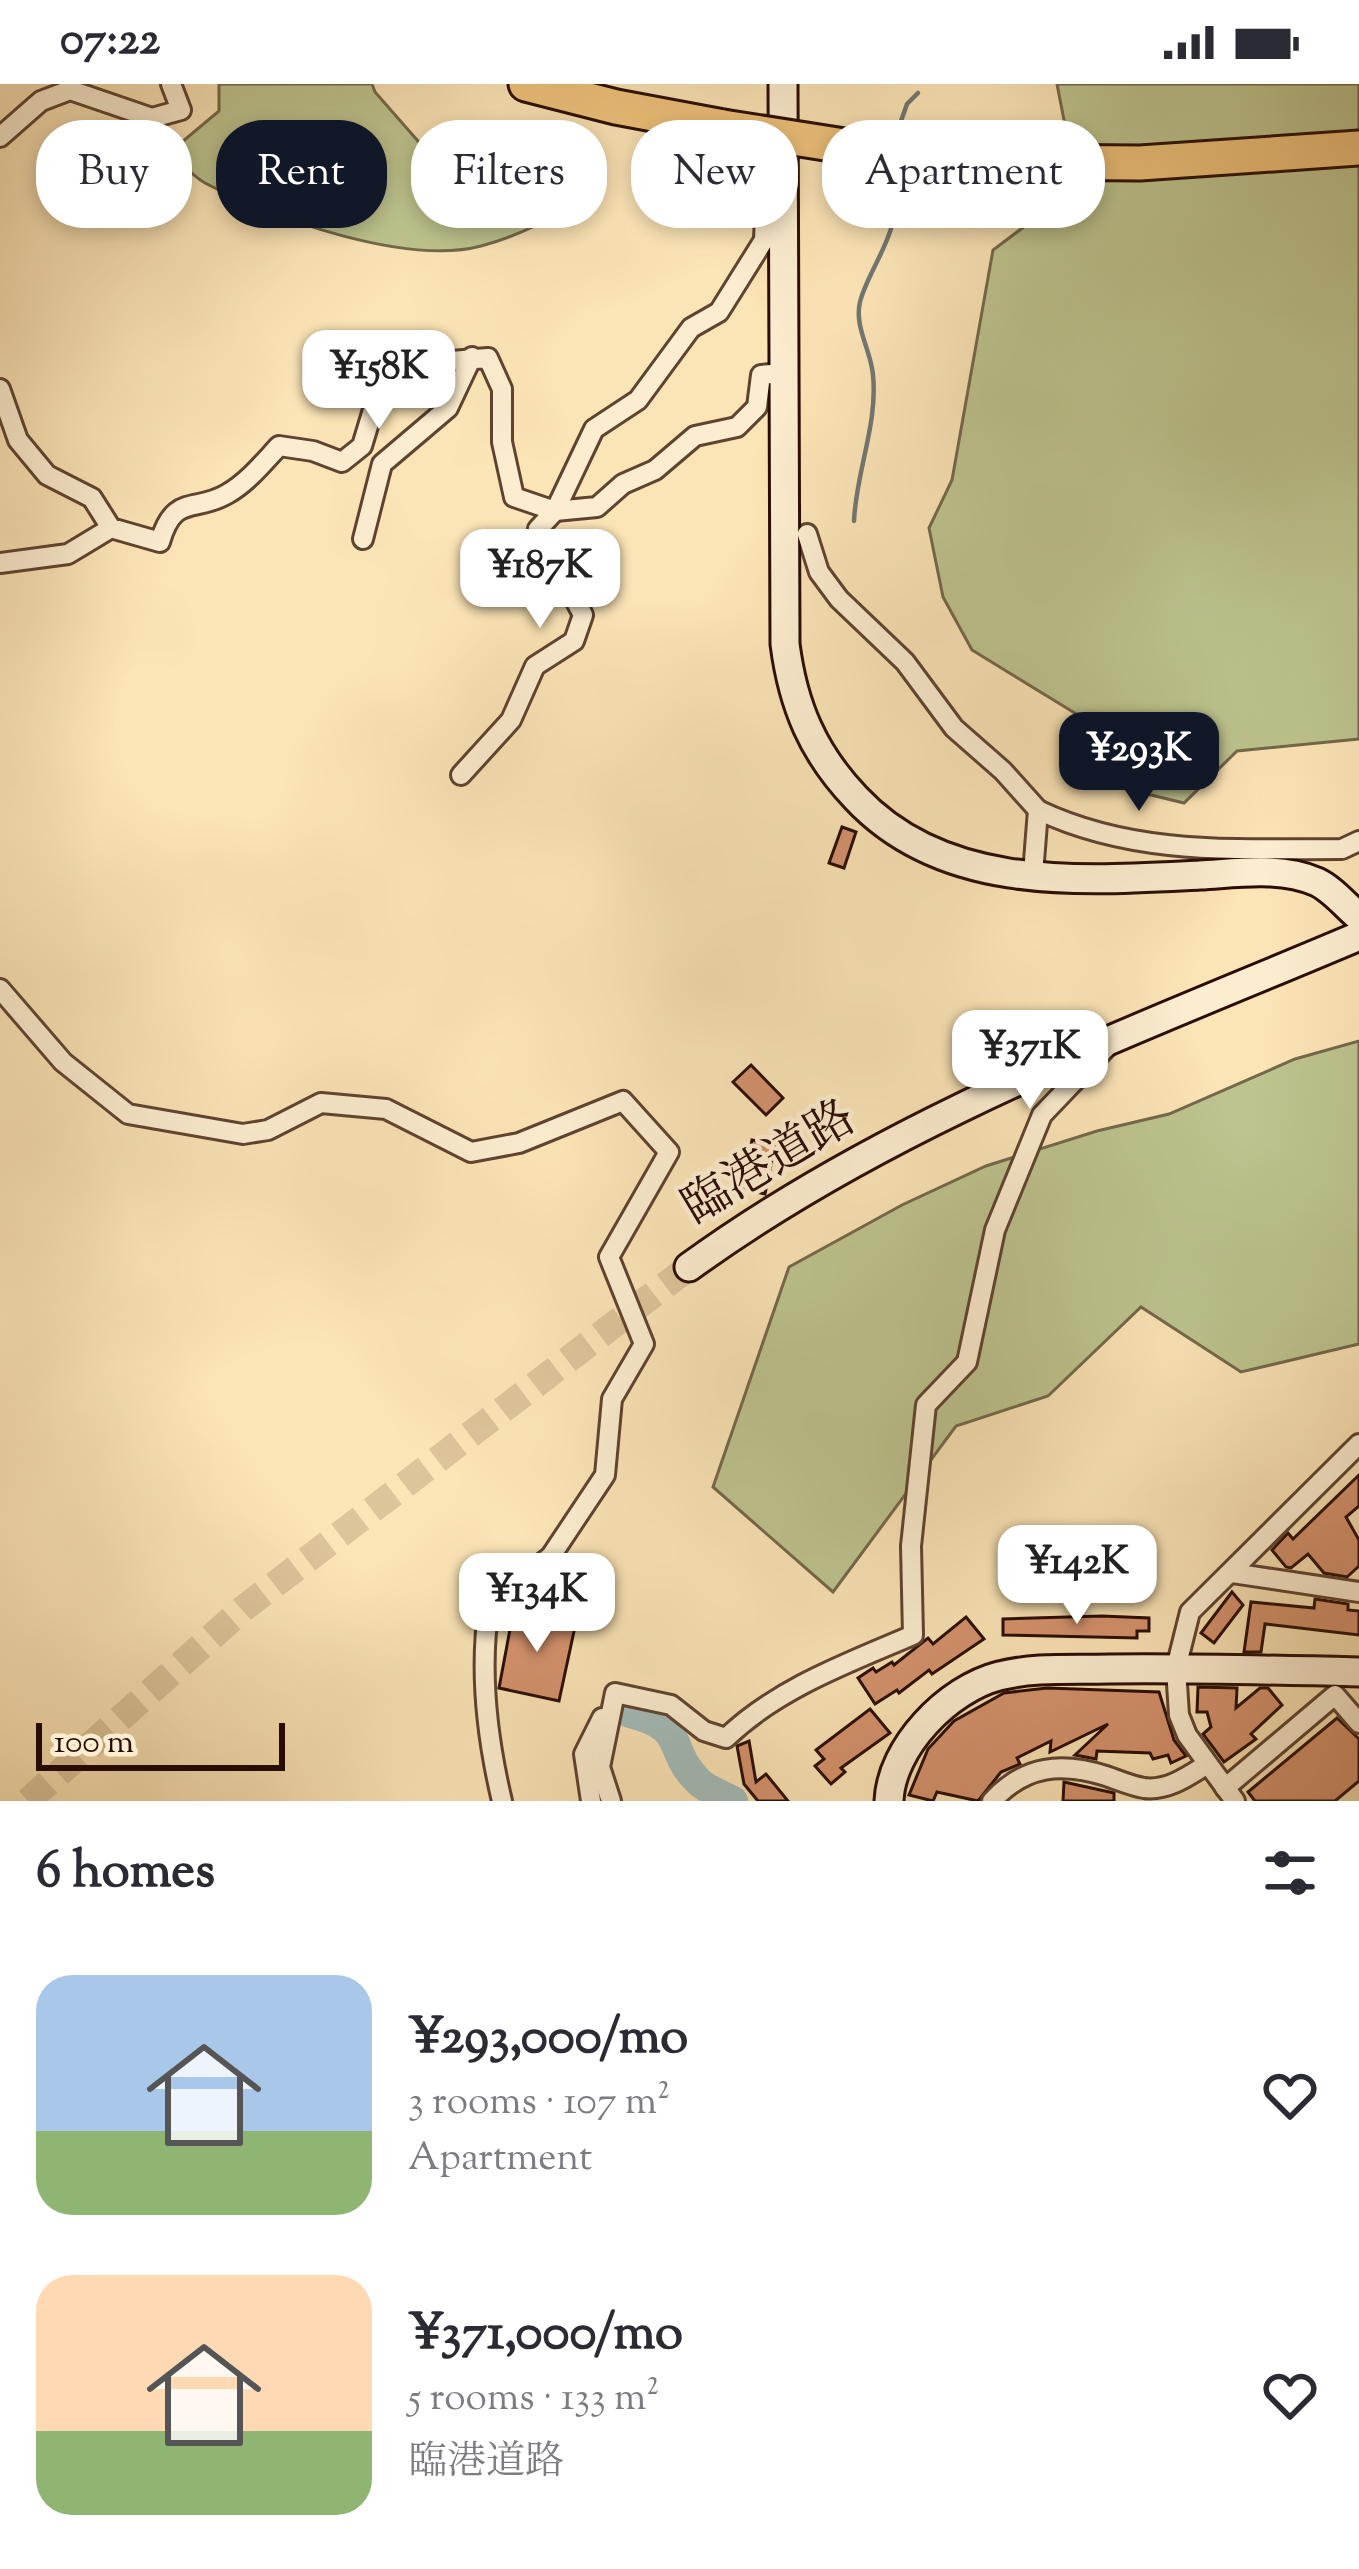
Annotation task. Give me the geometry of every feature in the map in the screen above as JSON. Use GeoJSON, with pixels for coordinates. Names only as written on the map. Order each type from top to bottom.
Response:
{"type":"FeatureCollection","features":[{"type":"Feature","properties":{"kind":"highway"},"geometry":{"type":"LineString","coordinates":[[526,84],[723,127],[857,148],[1016,163],[1140,164],[1359,148]]}},
{"type":"Feature","properties":{"kind":"street"},"geometry":{"type":"LineString","coordinates":[[0,137],[41,100],[70,90],[152,118],[181,110],[171,84]]}},
{"type":"Feature","properties":{"kind":"street"},"geometry":{"type":"LineString","coordinates":[[782,84],[783,120]]}},
{"type":"Feature","properties":{"kind":"street"},"geometry":{"type":"LineString","coordinates":[[461,775],[511,720],[535,666],[574,641],[583,615],[538,529],[555,511],[593,429],[638,400],[691,328],[718,312],[764,241],[764,228]]}},
{"type":"Feature","properties":{"kind":"street"},"geometry":{"type":"LineString","coordinates":[[783,228],[785,644],[794,698],[827,768],[876,820],[945,860],[982,871],[1137,878],[1290,873],[1322,884],[1359,917]]}},
{"type":"Feature","properties":{"kind":"street"},"geometry":{"type":"LineString","coordinates":[[363,539],[382,464],[448,408],[472,357]]}},
{"type":"Feature","properties":{"kind":"street"},"geometry":{"type":"LineString","coordinates":[[0,389],[18,440],[46,475],[92,498],[111,528],[160,542],[165,524],[182,506],[226,496],[279,446],[314,451],[342,462],[362,446],[385,370],[401,359],[488,358],[502,389],[502,442],[514,496],[555,511],[597,507],[622,484],[655,470],[695,436],[737,427],[757,407],[761,375],[782,373]]}},
{"type":"Feature","properties":{"kind":"street"},"geometry":{"type":"LineString","coordinates":[[0,563],[68,554],[111,528]]}},
{"type":"Feature","properties":{"kind":"street"},"geometry":{"type":"LineString","coordinates":[[807,534],[819,572],[839,599],[904,662],[954,728],[1038,810],[1078,829],[1171,848],[1342,849],[1359,841]]}},
{"type":"Feature","properties":{"kind":"street"},"geometry":{"type":"LineString","coordinates":[[1033,874],[1038,810]]}},
{"type":"Feature","properties":{"kind":"street","name":"臨港道路"},"geometry":{"type":"LineString","coordinates":[[688,1267],[813,1184],[919,1128],[1359,936]]}},
{"type":"Feature","properties":{"kind":"street"},"geometry":{"type":"LineString","coordinates":[[0,989],[63,1062],[128,1114],[244,1134],[268,1130],[321,1103],[386,1109],[471,1153],[519,1143],[623,1101],[669,1152],[609,1257],[644,1344],[612,1399],[605,1475],[551,1556],[489,1606],[482,1646],[490,1754],[502,1801]]}},
{"type":"Feature","properties":{"kind":"street"},"geometry":{"type":"LineString","coordinates":[[615,1693],[671,1705],[704,1731],[726,1738],[746,1719],[813,1678],[913,1635],[911,1546],[926,1405],[967,1362],[994,1229],[1042,1115],[1113,1040]]}},
{"type":"Feature","properties":{"kind":"street"},"geometry":{"type":"LineString","coordinates":[[1359,1444],[1190,1612],[1176,1668],[1179,1715],[1186,1735],[1230,1795],[1334,1695],[1359,1723]]}},
{"type":"Feature","properties":{"kind":"street"},"geometry":{"type":"LineString","coordinates":[[1232,1573],[1359,1592]]}},
{"type":"Feature","properties":{"kind":"street"},"geometry":{"type":"LineString","coordinates":[[889,1801],[912,1740],[942,1705],[965,1689],[996,1677],[1028,1671],[1176,1668],[1359,1672]]}},
{"type":"Feature","properties":{"kind":"street"},"geometry":{"type":"LineString","coordinates":[[591,1801],[584,1754],[615,1693]]}},
{"type":"Feature","properties":{"kind":"street"},"geometry":{"type":"LineString","coordinates":[[610,1801],[600,1767],[615,1693]]}},
{"type":"Feature","properties":{"kind":"street"},"geometry":{"type":"LineString","coordinates":[[992,1801],[1017,1778],[1044,1767],[1066,1766],[1144,1788],[1171,1785],[1206,1765]]}},
{"type":"Feature","properties":{"kind":"green space"},"geometry":{"type":"Polygon","coordinates":[[[219,84],[372,84],[411,133],[411,228],[530,228],[481,246],[416,250],[316,228],[387,228],[387,120],[216,120],[216,188],[192,174],[192,134],[219,111],[219,84]]]}},
{"type":"Feature","properties":{"kind":"green space"},"geometry":{"type":"Polygon","coordinates":[[[1057,84],[1359,84],[1359,739],[1237,751],[1184,803],[1110,785],[1091,723],[972,650],[943,597],[929,528],[952,480],[993,250],[1022,228],[1105,228],[1105,120],[1064,120],[1057,84]]]}},
{"type":"Feature","properties":{"kind":"green space"},"geometry":{"type":"Polygon","coordinates":[[[1359,1041],[1359,1344],[1241,1372],[1141,1307],[1048,1396],[956,1426],[833,1592],[713,1487],[789,1267],[902,1205],[986,1166],[1169,1114],[1295,1059],[1359,1041]]]}},
{"type":"Feature","properties":{"kind":"building"},"geometry":{"type":"Polygon","coordinates":[[[842,827],[856,832],[844,868],[829,863],[842,827]]]}},
{"type":"Feature","properties":{"kind":"building"},"geometry":{"type":"Polygon","coordinates":[[[751,1065],[783,1098],[766,1115],[733,1082],[751,1065]]]}},
{"type":"Feature","properties":{"kind":"building"},"geometry":{"type":"Polygon","coordinates":[[[752,1140],[775,1145],[765,1194],[742,1189],[752,1140]]]}},
{"type":"Feature","properties":{"kind":"building"},"geometry":{"type":"Polygon","coordinates":[[[1359,1475],[1359,1506],[1346,1517],[1359,1540],[1359,1566],[1347,1577],[1324,1573],[1308,1554],[1286,1567],[1272,1550],[1288,1533],[1293,1539],[1359,1475]]]}},
{"type":"Feature","properties":{"kind":"building"},"geometry":{"type":"Polygon","coordinates":[[[1232,1592],[1243,1605],[1214,1643],[1201,1633],[1232,1592]]]}},
{"type":"Feature","properties":{"kind":"building"},"geometry":{"type":"Polygon","coordinates":[[[1315,1599],[1348,1604],[1348,1610],[1359,1611],[1359,1635],[1265,1624],[1261,1652],[1244,1652],[1251,1602],[1314,1608],[1315,1599]]]}},
{"type":"Feature","properties":{"kind":"building"},"geometry":{"type":"Polygon","coordinates":[[[514,1608],[576,1622],[559,1701],[499,1688],[514,1608]]]}},
{"type":"Feature","properties":{"kind":"building"},"geometry":{"type":"Polygon","coordinates":[[[966,1617],[984,1639],[875,1704],[858,1678],[873,1668],[876,1672],[894,1665],[928,1638],[933,1644],[966,1617]]]}},
{"type":"Feature","properties":{"kind":"building"},"geometry":{"type":"Polygon","coordinates":[[[1149,1618],[1149,1631],[1137,1631],[1137,1638],[1003,1635],[1003,1619],[1149,1618]]]}},
{"type":"Feature","properties":{"kind":"building"},"geometry":{"type":"Polygon","coordinates":[[[1198,1687],[1237,1688],[1236,1708],[1260,1688],[1268,1688],[1282,1705],[1251,1734],[1256,1739],[1224,1762],[1203,1734],[1211,1727],[1207,1712],[1197,1712],[1198,1687]]]}},
{"type":"Feature","properties":{"kind":"building"},"geometry":{"type":"Polygon","coordinates":[[[1047,1688],[1159,1692],[1174,1740],[1186,1756],[1171,1763],[1168,1755],[1153,1759],[1150,1753],[1097,1751],[1096,1759],[1075,1755],[1108,1724],[1050,1752],[1051,1741],[1017,1758],[1020,1764],[1001,1772],[978,1801],[937,1792],[933,1801],[909,1795],[928,1749],[954,1721],[1004,1693],[1047,1688]]]}},
{"type":"Feature","properties":{"kind":"building"},"geometry":{"type":"Polygon","coordinates":[[[870,1709],[890,1733],[841,1768],[845,1772],[831,1784],[815,1766],[824,1759],[816,1750],[870,1709]]]}},
{"type":"Feature","properties":{"kind":"building"},"geometry":{"type":"Polygon","coordinates":[[[1337,1718],[1359,1739],[1359,1781],[1335,1801],[1255,1801],[1248,1792],[1337,1718]]]}},
{"type":"Feature","properties":{"kind":"building"},"geometry":{"type":"Polygon","coordinates":[[[749,1741],[756,1782],[766,1774],[788,1801],[758,1801],[744,1784],[737,1746],[749,1741]]]}},
{"type":"Feature","properties":{"kind":"building"},"geometry":{"type":"Polygon","coordinates":[[[1064,1782],[1114,1793],[1114,1801],[1063,1801],[1064,1782]]]}},
{"type":"Feature","properties":{"kind":"waterway"},"geometry":{"type":"LineString","coordinates":[[901,120],[918,93]]}},
{"type":"Feature","properties":{"kind":"waterway"},"geometry":{"type":"LineString","coordinates":[[854,521],[874,393],[860,302],[891,228]]}},
{"type":"Feature","properties":{"kind":"waterway"},"geometry":{"type":"LineString","coordinates":[[630,1713],[661,1725],[698,1781],[733,1801]]}},
{"type":"Feature","properties":{"kind":"tunnel"},"geometry":{"type":"LineString","coordinates":[[28,1801],[244,1608],[689,1267]]}}]}
